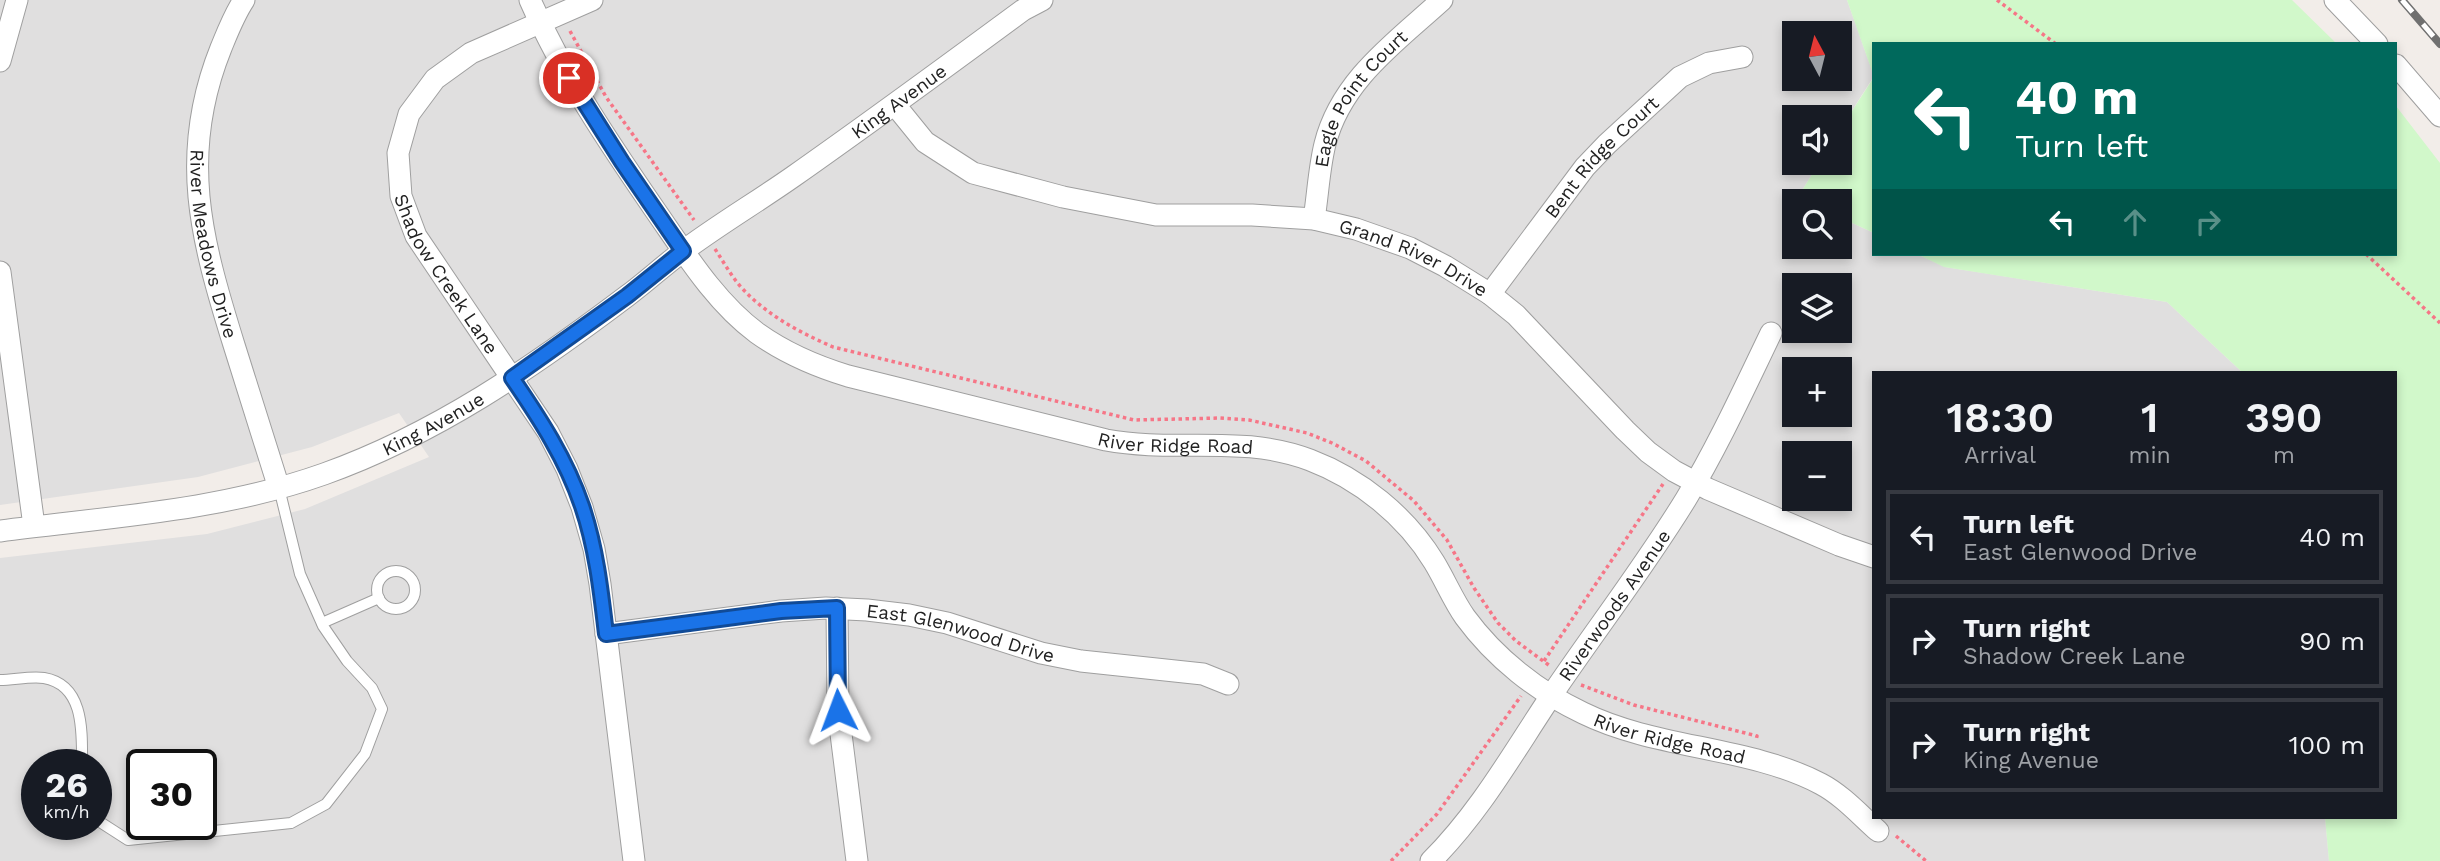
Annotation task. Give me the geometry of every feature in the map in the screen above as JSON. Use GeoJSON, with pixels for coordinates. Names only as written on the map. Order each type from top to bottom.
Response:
{"type":"FeatureCollection","features":[{"type":"Feature","properties":{"kind":"street"},"geometry":{"type":"LineString","coordinates":[[0,61],[17,0]]}},
{"type":"Feature","properties":{"kind":"street","name":"River Meadows Drive"},"geometry":{"type":"LineString","coordinates":[[244,0],[235,14],[212,72],[198,139],[197,192],[214,281],[279,488]]}},
{"type":"Feature","properties":{"kind":"street","name":"River Ridge Road"},"geometry":{"type":"LineString","coordinates":[[530,0],[569,78],[683,251],[732,309],[755,331],[784,351],[814,365],[848,376],[1106,440],[1164,447],[1214,443],[1245,444],[1310,460],[1367,490],[1407,526],[1433,560],[1464,615],[1483,640],[1504,661],[1551,695],[1583,714],[1611,724],[1775,766],[1822,784],[1886,833]]}},
{"type":"Feature","properties":{"kind":"street","name":"Shadow Creek Lane"},"geometry":{"type":"LineString","coordinates":[[592,0],[471,53],[435,79],[410,114],[398,153],[401,197],[416,236],[548,432],[582,507],[594,549],[634,861]]}},
{"type":"Feature","properties":{"kind":"street","name":"King Avenue"},"geometry":{"type":"LineString","coordinates":[[0,531],[202,505],[279,488],[373,455],[422,432],[468,407],[512,378],[627,296],[683,251],[895,105],[1023,10],[1042,0]]}},
{"type":"Feature","properties":{"kind":"street","name":"Eagle Point Court"},"geometry":{"type":"LineString","coordinates":[[1314,219],[1325,143],[1342,102],[1367,67],[1441,0]]}},
{"type":"Feature","properties":{"kind":"street"},"geometry":{"type":"LineString","coordinates":[[2335,0],[2375,42]]}},
{"type":"Feature","properties":{"kind":"street","name":"Bent Ridge Court"},"geometry":{"type":"LineString","coordinates":[[1490,294],[1576,178],[1607,144],[1680,77],[1709,62],[1742,57]]}},
{"type":"Feature","properties":{"kind":"street"},"geometry":{"type":"LineString","coordinates":[[2397,66],[2440,116]]}},
{"type":"Feature","properties":{"kind":"street","name":"Grand River Drive"},"geometry":{"type":"LineString","coordinates":[[895,105],[925,142],[973,173],[1050,193],[1156,215],[1252,215],[1314,219],[1356,229],[1410,248],[1490,294],[1546,345],[1648,452],[1696,483],[1839,545],[1872,556]]}},
{"type":"Feature","properties":{"kind":"street"},"geometry":{"type":"LineString","coordinates":[[0,272],[34,526]]}},
{"type":"Feature","properties":{"kind":"street","name":"Riverwoods Avenue"},"geometry":{"type":"LineString","coordinates":[[1431,861],[1475,813],[1551,695],[1696,483],[1771,333]]}},
{"type":"Feature","properties":{"kind":"street"},"geometry":{"type":"LineString","coordinates":[[837,608],[838,710],[857,861]]}},
{"type":"Feature","properties":{"kind":"street","name":"East Glenwood Drive"},"geometry":{"type":"LineString","coordinates":[[606,634],[781,611],[837,608],[909,615],[947,623],[1041,653],[1081,661],[1203,674],[1228,684]]}},
{"type":"Feature","properties":{"kind":"lane"},"geometry":{"type":"LineString","coordinates":[[112,830],[128,840],[291,823],[326,804],[365,754],[382,709],[372,688],[347,661],[322,623],[300,574],[279,488]]}},
{"type":"Feature","properties":{"kind":"lane"},"geometry":{"type":"LineString","coordinates":[[322,623],[379,598]]}},
{"type":"Feature","properties":{"kind":"lane"},"geometry":{"type":"LineString","coordinates":[[0,680],[44,678],[66,686],[79,716],[81,749]]}},
{"type":"Feature","properties":{"kind":"path"},"geometry":{"type":"LineString","coordinates":[[1997,0],[2053,42]]}},
{"type":"Feature","properties":{"kind":"path"},"geometry":{"type":"LineString","coordinates":[[566,22],[579,51],[606,97],[699,228]]}},
{"type":"Feature","properties":{"kind":"path"},"geometry":{"type":"LineString","coordinates":[[2368,256],[2440,323]]}},
{"type":"Feature","properties":{"kind":"path"},"geometry":{"type":"LineString","coordinates":[[1544,662],[1666,479]]}},
{"type":"Feature","properties":{"kind":"path"},"geometry":{"type":"LineString","coordinates":[[1391,861],[1419,835],[1457,789],[1524,691]]}},
{"type":"Feature","properties":{"kind":"path"},"geometry":{"type":"LineString","coordinates":[[1886,833],[1926,861]]}},
{"type":"Feature","properties":{"kind":"shaded area"},"geometry":{"type":"Polygon","coordinates":[[[0,0],[1847,0],[1872,70],[1872,79],[1852,111],[1852,105],[1782,105],[1782,175],[1812,175],[1803,189],[1782,189],[1782,259],[1852,259],[1852,223],[1872,232],[1872,256],[1921,256],[1945,267],[2167,302],[2241,371],[1872,371],[1872,819],[2325,819],[2329,861],[0,861],[0,558],[207,534],[305,509],[429,457],[399,413],[312,447],[198,477],[0,505],[0,0]]]}},
{"type":"Feature","properties":{"kind":"green space"},"geometry":{"type":"Polygon","coordinates":[[[1847,0],[2292,0],[2335,42],[1872,42],[1872,71],[1847,0]]]}},
{"type":"Feature","properties":{"kind":"green space"},"geometry":{"type":"Polygon","coordinates":[[[1872,80],[1872,232],[1852,223],[1852,189],[1803,189],[1812,175],[1852,175],[1852,111],[1872,80]]]}},
{"type":"Feature","properties":{"kind":"green space"},"geometry":{"type":"Polygon","coordinates":[[[2397,107],[2440,163],[2440,861],[2329,861],[2325,819],[2397,819],[2397,371],[2241,371],[2167,302],[1944,267],[1921,256],[2397,256],[2397,107]]]}},
{"type":"Feature","properties":{"kind":"railway"},"geometry":{"type":"LineString","coordinates":[[2402,0],[2440,44]]}},
{"type":"Feature","properties":{"kind":"route"},"geometry":{"type":"LineString","coordinates":[[569,78],[683,251],[627,296],[512,378],[548,432],[582,507],[594,549],[606,634],[781,611],[837,608],[838,710]]}}]}
